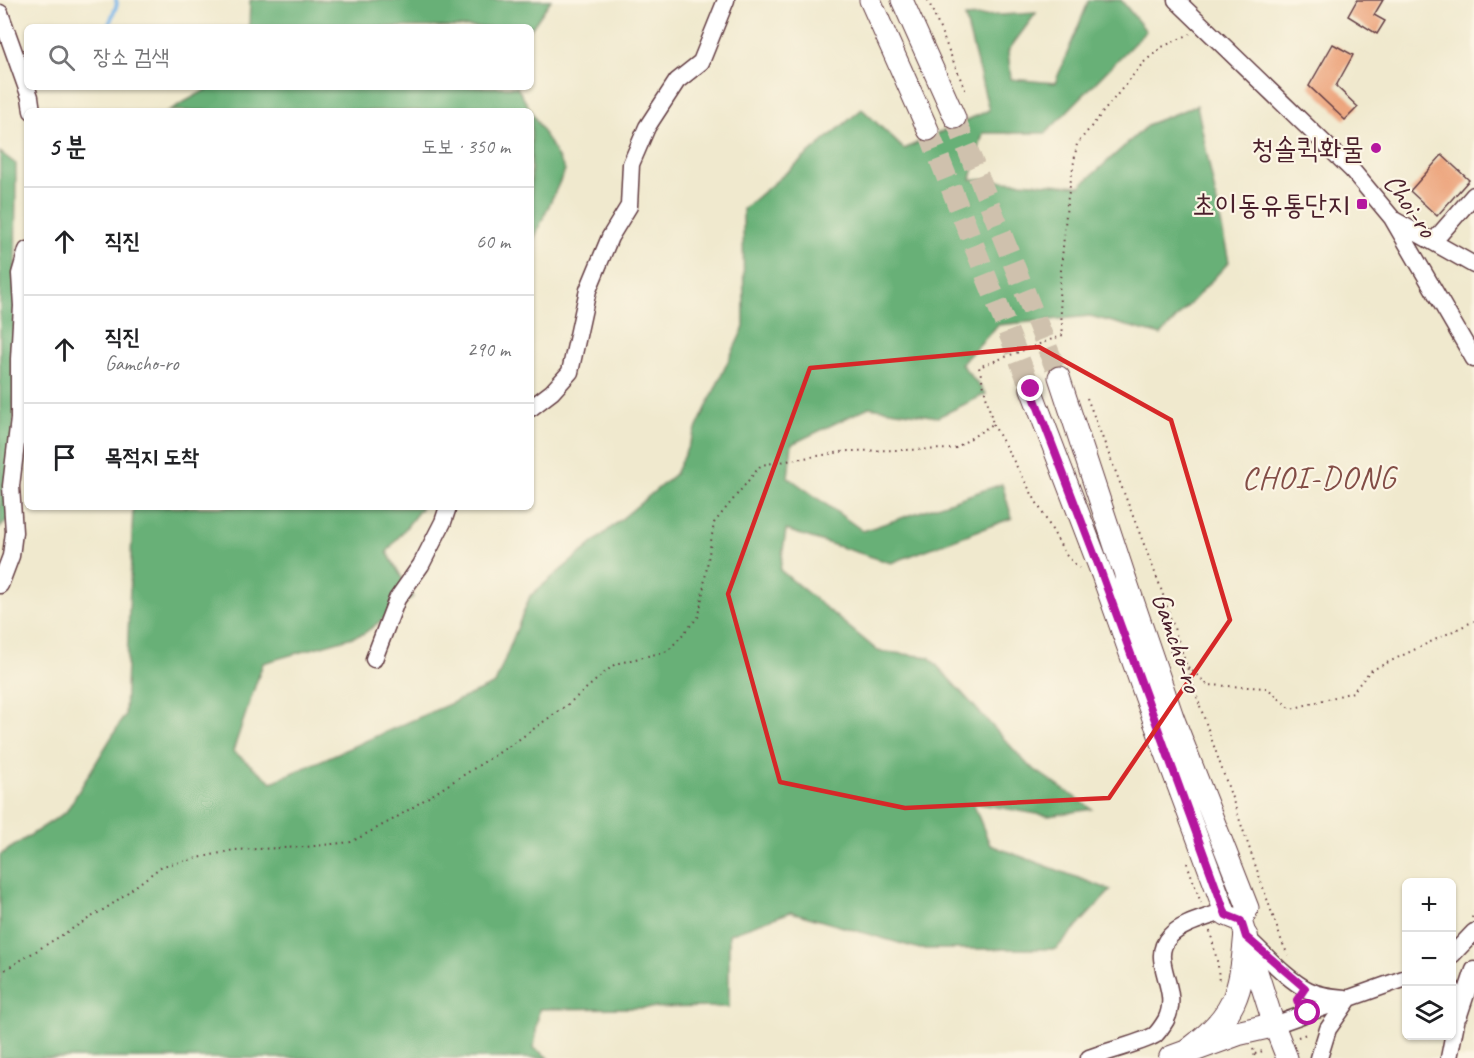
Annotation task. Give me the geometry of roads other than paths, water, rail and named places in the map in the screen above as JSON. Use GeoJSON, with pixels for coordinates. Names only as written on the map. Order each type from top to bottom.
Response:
{"type":"FeatureCollection","features":[{"type":"Feature","properties":{"kind":"highway"},"geometry":{"type":"LineString","coordinates":[[1187,1056],[1210,1035],[1232,1005],[1244,963],[1229,922]]}},
{"type":"Feature","properties":{"kind":"highway"},"geometry":{"type":"LineString","coordinates":[[1187,1056],[1239,1044],[1274,1025]]}},
{"type":"Feature","properties":{"kind":"main road"},"geometry":{"type":"LineString","coordinates":[[870,0],[928,130]]}},
{"type":"Feature","properties":{"kind":"main road"},"geometry":{"type":"LineString","coordinates":[[902,0],[955,118]]}},
{"type":"Feature","properties":{"kind":"main road","name":"Gamcho-ro"},"geometry":{"type":"LineString","coordinates":[[1059,377],[1125,577],[1164,720]]}},
{"type":"Feature","properties":{"kind":"main road","name":"Gamcho-ro"},"geometry":{"type":"LineString","coordinates":[[1031,389],[1092,572],[1164,720],[1248,908],[1229,922],[1287,1058]]}},
{"type":"Feature","properties":{"kind":"street"},"geometry":{"type":"LineString","coordinates":[[534,406],[552,392],[570,372],[588,290],[610,237],[629,206],[631,164],[647,127],[677,81],[701,62],[726,0]]}},
{"type":"Feature","properties":{"kind":"street","name":"Choi-ro"},"geometry":{"type":"LineString","coordinates":[[1176,0],[1352,170],[1392,218],[1474,359]]}},
{"type":"Feature","properties":{"kind":"street"},"geometry":{"type":"LineString","coordinates":[[0,13],[24,80]]}},
{"type":"Feature","properties":{"kind":"street"},"geometry":{"type":"LineString","coordinates":[[28,90],[32,108]]}},
{"type":"Feature","properties":{"kind":"street"},"geometry":{"type":"LineString","coordinates":[[1433,242],[1474,195]]}},
{"type":"Feature","properties":{"kind":"street"},"geometry":{"type":"LineString","coordinates":[[1392,218],[1474,265]]}},
{"type":"Feature","properties":{"kind":"street"},"geometry":{"type":"LineString","coordinates":[[0,585],[11,556],[14,532],[11,486],[19,419],[22,306],[20,274],[24,260]]}},
{"type":"Feature","properties":{"kind":"street"},"geometry":{"type":"LineString","coordinates":[[374,659],[397,599],[421,565],[447,510]]}},
{"type":"Feature","properties":{"kind":"street"},"geometry":{"type":"LineString","coordinates":[[1089,1058],[1154,1035],[1163,1026],[1172,999],[1161,958],[1164,945],[1170,936],[1182,928],[1229,922],[1308,990],[1325,996],[1349,998]]}},
{"type":"Feature","properties":{"kind":"street"},"geometry":{"type":"LineString","coordinates":[[1456,952],[1474,932]]}},
{"type":"Feature","properties":{"kind":"street"},"geometry":{"type":"LineString","coordinates":[[1456,1022],[1474,970]]}},
{"type":"Feature","properties":{"kind":"street"},"geometry":{"type":"LineString","coordinates":[[1274,1025],[1402,980]]}},
{"type":"Feature","properties":{"kind":"street"},"geometry":{"type":"LineString","coordinates":[[1319,1058],[1324,1038],[1336,1015],[1349,998]]}},
{"type":"Feature","properties":{"kind":"street"},"geometry":{"type":"LineString","coordinates":[[1456,1004],[1458,1012],[1456,1022]]}},
{"type":"Feature","properties":{"kind":"street"},"geometry":{"type":"LineString","coordinates":[[1449,1058],[1452,1040]]}},
{"type":"Feature","properties":{"kind":"waterway"},"geometry":{"type":"LineString","coordinates":[[109,24],[117,4],[116,0]]}},
{"type":"Feature","properties":{"kind":"tunnel"},"geometry":{"type":"LineString","coordinates":[[955,118],[1059,377]]}},
{"type":"Feature","properties":{"kind":"tunnel"},"geometry":{"type":"LineString","coordinates":[[928,130],[1031,389]]}},
{"type":"Feature","properties":{"kind":"place","name":"청솔퀵화물"},"geometry":{"type":"Point","coordinates":[1376,148]}},
{"type":"Feature","properties":{"kind":"place","name":"초이동유통단지"},"geometry":{"type":"Point","coordinates":[1362,204]}},
{"type":"Feature","properties":{"kind":"district","name":"CHOI-DONG"},"geometry":{"type":"Point","coordinates":[1319,477]}}]}
